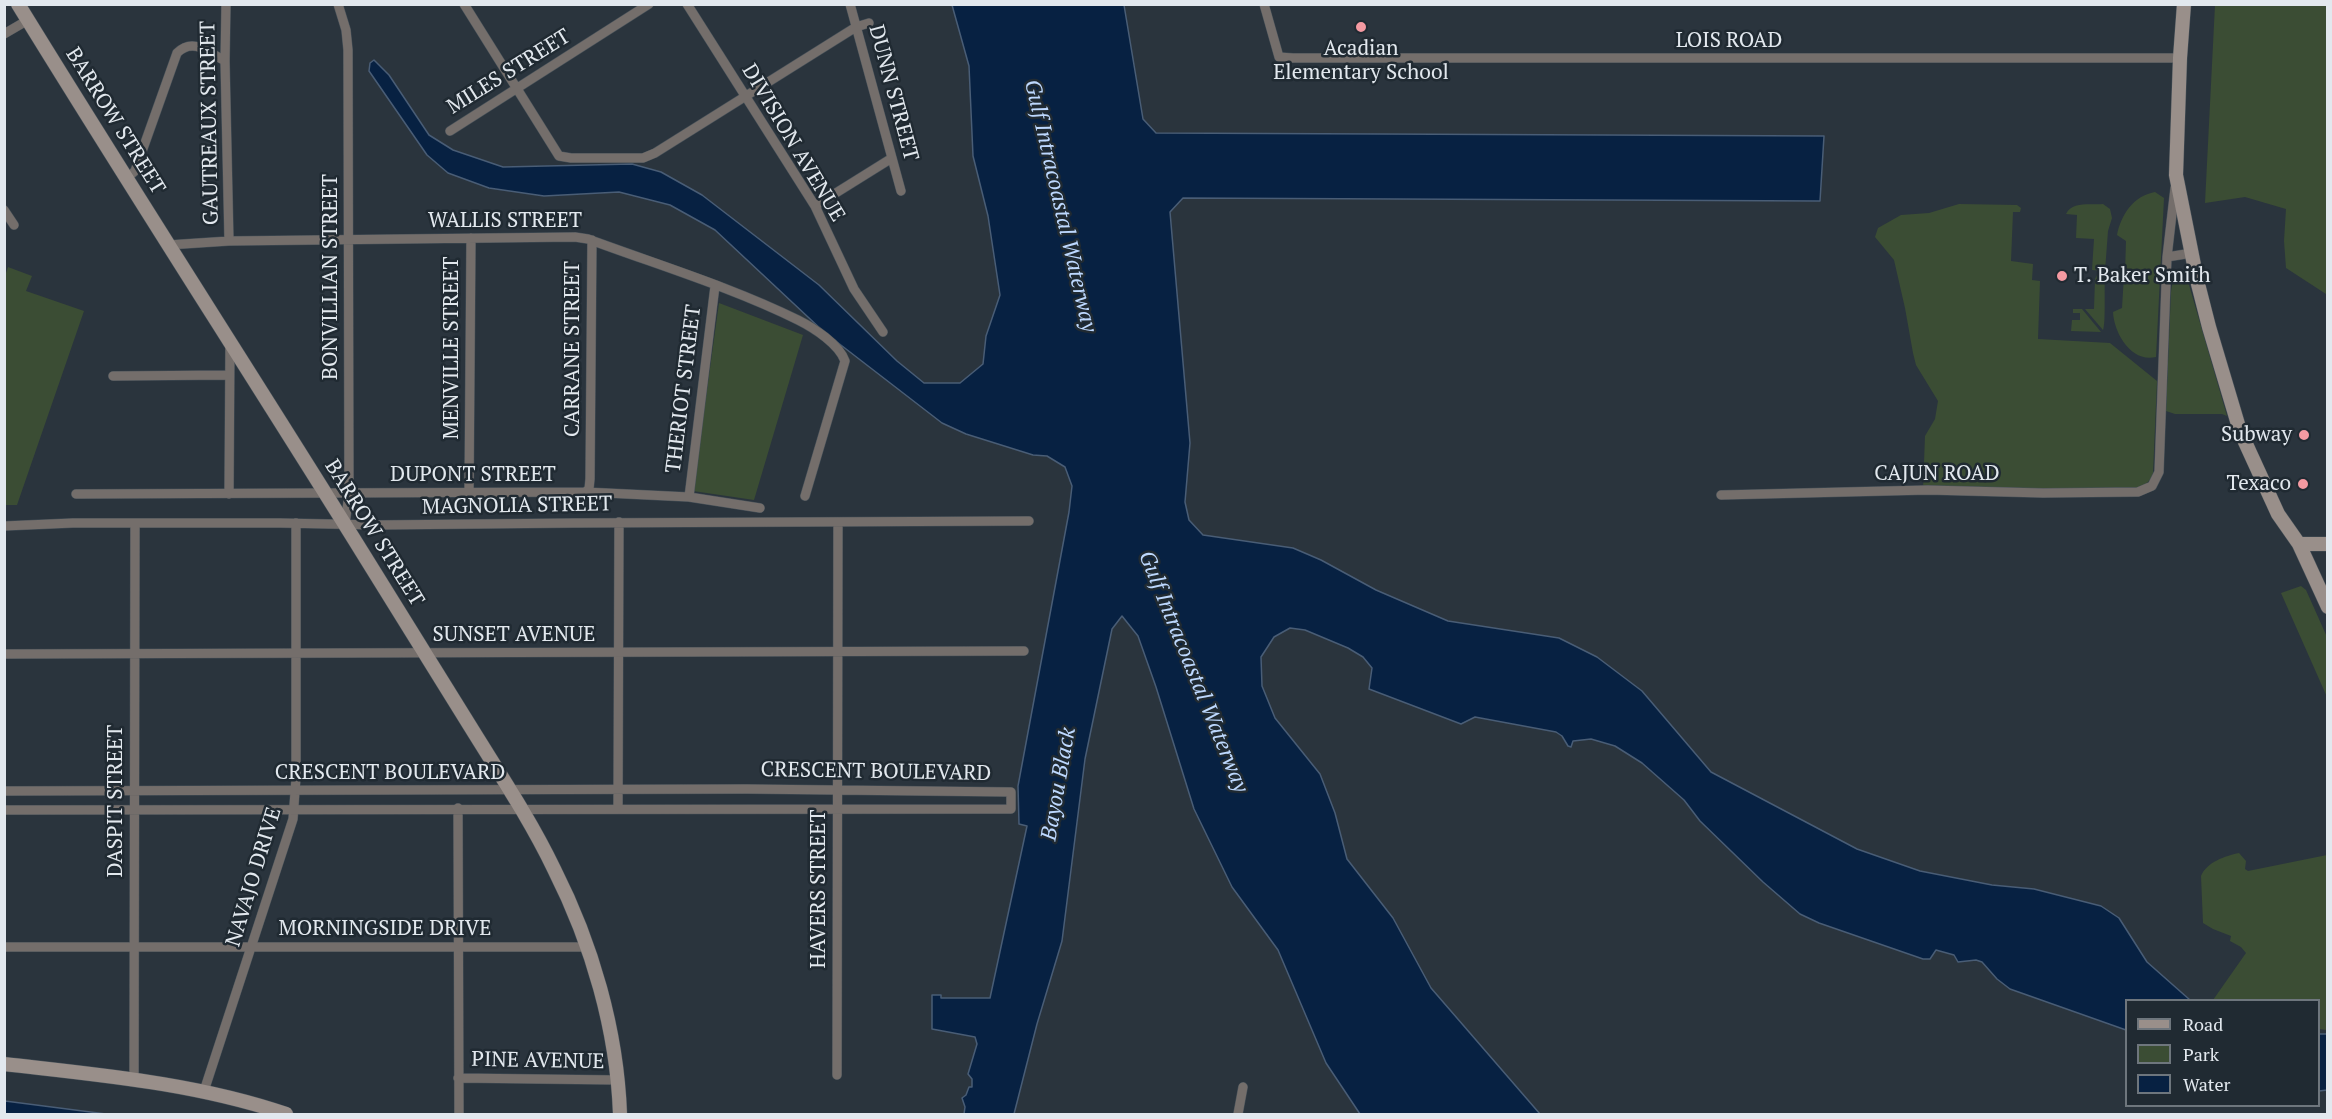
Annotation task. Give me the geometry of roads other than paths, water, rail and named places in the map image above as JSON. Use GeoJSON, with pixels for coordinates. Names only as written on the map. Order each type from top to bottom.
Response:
{"type":"FeatureCollection","features":[{"type":"Feature","properties":{"kind":"main road","name":"BARROW STREET"},"geometry":{"type":"LineString","coordinates":[[18,4],[168,246],[326,493],[510,791],[554,867],[600,989],[612,1043],[620,1114]]}},
{"type":"Feature","properties":{"kind":"main road"},"geometry":{"type":"LineString","coordinates":[[2184,4],[2176,175],[2209,327],[2234,415],[2278,514],[2299,544],[2328,607]]}},
{"type":"Feature","properties":{"kind":"main road"},"geometry":{"type":"LineString","coordinates":[[2299,544],[2328,544]]}},
{"type":"Feature","properties":{"kind":"main road"},"geometry":{"type":"LineString","coordinates":[[4,1064],[134,1079],[204,1091],[286,1114]]}},
{"type":"Feature","properties":{"kind":"street","name":"GAUTREAUX STREET"},"geometry":{"type":"LineString","coordinates":[[226,4],[229,241]]}},
{"type":"Feature","properties":{"kind":"street","name":"BONVILLIAN STREET"},"geometry":{"type":"LineString","coordinates":[[338,4],[346,30],[350,239],[349,493],[345,525]]}},
{"type":"Feature","properties":{"kind":"street"},"geometry":{"type":"LineString","coordinates":[[464,4],[559,156],[643,158],[655,153],[856,27],[869,23]]}},
{"type":"Feature","properties":{"kind":"street","name":"MILES STREET"},"geometry":{"type":"LineString","coordinates":[[450,131],[649,4]]}},
{"type":"Feature","properties":{"kind":"street","name":"DIVISION AVENUE"},"geometry":{"type":"LineString","coordinates":[[687,4],[815,206],[854,289],[883,332]]}},
{"type":"Feature","properties":{"kind":"street","name":"DUNN STREET"},"geometry":{"type":"LineString","coordinates":[[850,4],[901,191]]}},
{"type":"Feature","properties":{"kind":"street","name":"LOIS ROAD"},"geometry":{"type":"LineString","coordinates":[[1264,4],[1279,57],[1335,60],[2180,58]]}},
{"type":"Feature","properties":{"kind":"street"},"geometry":{"type":"LineString","coordinates":[[4,34],[28,20]]}},
{"type":"Feature","properties":{"kind":"street"},"geometry":{"type":"LineString","coordinates":[[126,179],[135,171],[177,53],[183,46],[193,44],[225,62]]}},
{"type":"Feature","properties":{"kind":"street"},"geometry":{"type":"LineString","coordinates":[[815,206],[892,158]]}},
{"type":"Feature","properties":{"kind":"street"},"geometry":{"type":"LineString","coordinates":[[2176,175],[2167,257],[2192,253]]}},
{"type":"Feature","properties":{"kind":"street"},"geometry":{"type":"LineString","coordinates":[[4,210],[14,225]]}},
{"type":"Feature","properties":{"kind":"street","name":"WALLIS STREET"},"geometry":{"type":"LineString","coordinates":[[168,246],[229,241],[575,237],[591,240],[715,286],[799,320],[840,351],[845,361],[805,496]]}},
{"type":"Feature","properties":{"kind":"street","name":"MENVILLE STREET"},"geometry":{"type":"LineString","coordinates":[[469,493],[471,238]]}},
{"type":"Feature","properties":{"kind":"street","name":"CARRANE STREET"},"geometry":{"type":"LineString","coordinates":[[585,492],[589,489],[590,479],[591,240]]}},
{"type":"Feature","properties":{"kind":"street","name":"CAJUN ROAD"},"geometry":{"type":"LineString","coordinates":[[1721,495],[1928,490],[2043,494],[2138,492],[2152,486],[2159,472],[2167,257]]}},
{"type":"Feature","properties":{"kind":"street","name":"THERIOT STREET"},"geometry":{"type":"LineString","coordinates":[[689,497],[715,286]]}},
{"type":"Feature","properties":{"kind":"street"},"geometry":{"type":"LineString","coordinates":[[229,494],[230,343]]}},
{"type":"Feature","properties":{"kind":"street"},"geometry":{"type":"LineString","coordinates":[[113,376],[229,375]]}},
{"type":"Feature","properties":{"kind":"street","name":"DUPONT STREET"},"geometry":{"type":"LineString","coordinates":[[76,494],[585,492],[689,497],[760,508]]}},
{"type":"Feature","properties":{"kind":"street","name":"MAGNOLIA STREET"},"geometry":{"type":"LineString","coordinates":[[4,526],[135,523],[345,525],[1029,521]]}},
{"type":"Feature","properties":{"kind":"street"},"geometry":{"type":"LineString","coordinates":[[618,808],[619,522]]}},
{"type":"Feature","properties":{"kind":"street","name":"HAVERS STREET"},"geometry":{"type":"LineString","coordinates":[[837,1075],[838,522]]}},
{"type":"Feature","properties":{"kind":"street","name":"DASPIT STREET"},"geometry":{"type":"LineString","coordinates":[[134,1079],[135,523]]}},
{"type":"Feature","properties":{"kind":"street","name":"NAVAJO DRIVE"},"geometry":{"type":"LineString","coordinates":[[204,1091],[289,833],[294,809],[296,791],[296,524]]}},
{"type":"Feature","properties":{"kind":"street","name":"SUNSET AVENUE"},"geometry":{"type":"LineString","coordinates":[[4,654],[1024,651]]}},
{"type":"Feature","properties":{"kind":"street","name":"CRESCENT BOULEVARD"},"geometry":{"type":"LineString","coordinates":[[4,791],[837,790],[1011,792],[1011,809],[4,810]]}},
{"type":"Feature","properties":{"kind":"street"},"geometry":{"type":"LineString","coordinates":[[458,808],[459,1114]]}},
{"type":"Feature","properties":{"kind":"street","name":"MORNINGSIDE DRIVE"},"geometry":{"type":"LineString","coordinates":[[4,947],[586,947]]}},
{"type":"Feature","properties":{"kind":"street","name":"PINE AVENUE"},"geometry":{"type":"LineString","coordinates":[[458,1078],[617,1080]]}},
{"type":"Feature","properties":{"kind":"street"},"geometry":{"type":"LineString","coordinates":[[1238,1114],[1243,1086]]}},
{"type":"Feature","properties":{"kind":"water"},"geometry":{"type":"Polygon","coordinates":[[[952,5],[1124,5],[1143,119],[1156,133],[1824,136],[1820,201],[1183,198],[1170,212],[1190,443],[1185,502],[1189,520],[1203,535],[1293,548],[1321,560],[1376,590],[1448,621],[1559,638],[1597,657],[1642,691],[1711,772],[1857,849],[1920,871],[1992,885],[2034,889],[2101,906],[2119,918],[2147,962],[2189,999],[2125,999],[2125,1030],[2010,989],[1997,979],[1982,962],[1976,960],[1958,962],[1954,955],[1936,950],[1930,959],[1923,959],[1819,923],[1800,914],[1763,882],[1700,821],[1684,800],[1642,763],[1615,746],[1591,739],[1573,741],[1571,747],[1556,732],[1475,717],[1461,724],[1369,689],[1372,668],[1363,657],[1348,648],[1305,630],[1290,628],[1274,637],[1261,657],[1262,686],[1275,718],[1320,774],[1335,813],[1347,859],[1393,918],[1431,988],[1540,1114],[1360,1114],[1326,1063],[1278,950],[1232,887],[1194,809],[1138,636],[1122,616],[1112,629],[1085,759],[1062,941],[1037,1024],[1014,1114],[964,1114],[965,1107],[962,1098],[969,1087],[972,1087],[972,1079],[968,1074],[977,1044],[975,1037],[932,1029],[932,995],[941,995],[941,998],[990,998],[1027,826],[1019,824],[1018,786],[1069,512],[1072,486],[1065,467],[1047,456],[1033,455],[966,434],[942,423],[824,332],[715,230],[670,205],[619,192],[544,196],[489,188],[448,173],[427,155],[369,71],[370,63],[374,60],[389,75],[429,135],[453,150],[503,167],[632,164],[661,172],[702,195],[819,285],[897,361],[924,383],[960,383],[983,364],[986,336],[1000,295],[988,216],[973,156],[969,66],[952,5]]]}},
{"type":"Feature","properties":{"kind":"water"},"geometry":{"type":"Polygon","coordinates":[[[2320,1034],[2327,1034],[2327,1090],[2320,1091],[2320,1034]]]}},
{"type":"Feature","properties":{"kind":"water"},"geometry":{"type":"Polygon","coordinates":[[[5,1101],[106,1114],[5,1114],[5,1101]]]}},
{"type":"Feature","properties":{"kind":"place","name":"Acadian Elementary School"},"geometry":{"type":"Point","coordinates":[1361,27]}},
{"type":"Feature","properties":{"kind":"place","name":"T. Baker Smith"},"geometry":{"type":"Point","coordinates":[2062,276]}},
{"type":"Feature","properties":{"kind":"place","name":"Subway"},"geometry":{"type":"Point","coordinates":[2304,435]}},
{"type":"Feature","properties":{"kind":"place","name":"Texaco"},"geometry":{"type":"Point","coordinates":[2303,484]}},
{"type":"Feature","properties":{"kind":"water label","name":"Gulf Intracoastal Waterway"},"geometry":{"type":"Point","coordinates":[1060,206]}},
{"type":"Feature","properties":{"kind":"water label","name":"Gulf Intracoastal Waterway"},"geometry":{"type":"Point","coordinates":[1193,672]}},
{"type":"Feature","properties":{"kind":"water label","name":"Bayou Black"},"geometry":{"type":"Point","coordinates":[1059,784]}}]}
